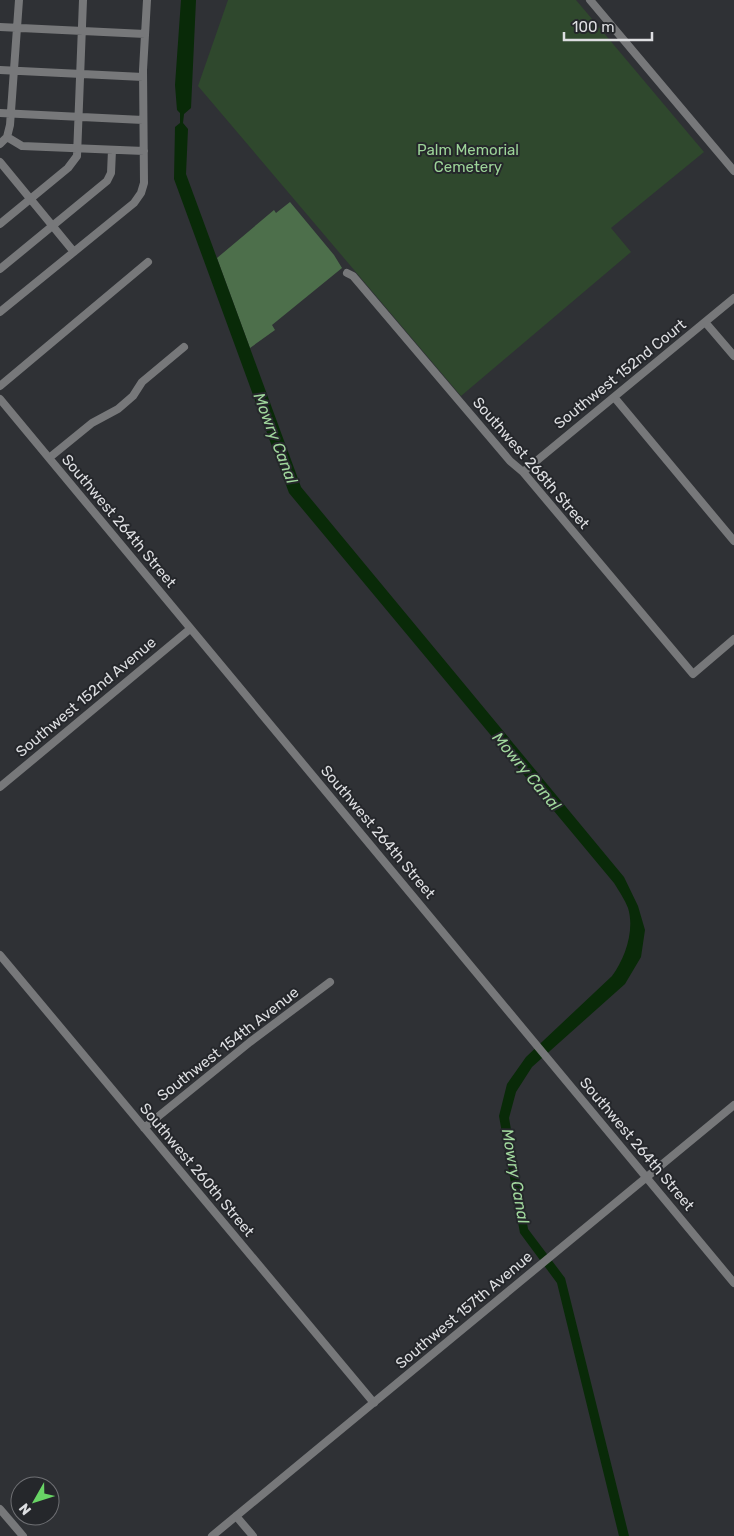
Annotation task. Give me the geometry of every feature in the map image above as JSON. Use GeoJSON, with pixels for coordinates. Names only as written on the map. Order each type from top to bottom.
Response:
{"type":"FeatureCollection","features":[{"type":"Feature","properties":{"kind":"street"},"geometry":{"type":"LineString","coordinates":[[0,144],[7,137],[11,114],[19,0]]}},
{"type":"Feature","properties":{"kind":"street"},"geometry":{"type":"LineString","coordinates":[[0,224],[70,166],[76,158],[80,117],[83,0]]}},
{"type":"Feature","properties":{"kind":"street"},"geometry":{"type":"LineString","coordinates":[[0,312],[138,198],[144,183],[144,77],[147,0]]}},
{"type":"Feature","properties":{"kind":"street"},"geometry":{"type":"LineString","coordinates":[[590,0],[734,171]]}},
{"type":"Feature","properties":{"kind":"street"},"geometry":{"type":"LineString","coordinates":[[0,26],[145,34]]}},
{"type":"Feature","properties":{"kind":"street"},"geometry":{"type":"LineString","coordinates":[[0,70],[144,77]]}},
{"type":"Feature","properties":{"kind":"street"},"geometry":{"type":"LineString","coordinates":[[0,113],[144,120]]}},
{"type":"Feature","properties":{"kind":"street"},"geometry":{"type":"LineString","coordinates":[[7,137],[22,146],[144,151]]}},
{"type":"Feature","properties":{"kind":"street"},"geometry":{"type":"LineString","coordinates":[[0,269],[109,178],[112,150]]}},
{"type":"Feature","properties":{"kind":"street"},"geometry":{"type":"LineString","coordinates":[[0,162],[74,252]]}},
{"type":"Feature","properties":{"kind":"street"},"geometry":{"type":"LineString","coordinates":[[0,386],[148,262]]}},
{"type":"Feature","properties":{"kind":"street","name":"Southwest 268th Street"},"geometry":{"type":"LineString","coordinates":[[346,273],[353,276],[510,461],[523,472],[693,674],[734,639]]}},
{"type":"Feature","properties":{"kind":"street","name":"Southwest 152nd Court"},"geometry":{"type":"LineString","coordinates":[[523,472],[734,298]]}},
{"type":"Feature","properties":{"kind":"street"},"geometry":{"type":"LineString","coordinates":[[705,322],[734,356]]}},
{"type":"Feature","properties":{"kind":"street"},"geometry":{"type":"LineString","coordinates":[[49,458],[92,423],[118,409],[133,396],[142,382],[184,347]]}},
{"type":"Feature","properties":{"kind":"street"},"geometry":{"type":"LineString","coordinates":[[614,397],[734,541]]}},
{"type":"Feature","properties":{"kind":"street","name":"Southwest 264th Street"},"geometry":{"type":"LineString","coordinates":[[0,399],[734,1283]]}},
{"type":"Feature","properties":{"kind":"street","name":"Southwest 152nd Avenue"},"geometry":{"type":"LineString","coordinates":[[0,787],[190,629]]}},
{"type":"Feature","properties":{"kind":"street","name":"Southwest 260th Street"},"geometry":{"type":"LineString","coordinates":[[0,955],[374,1402]]}},
{"type":"Feature","properties":{"kind":"street","name":"Southwest 154th Avenue"},"geometry":{"type":"LineString","coordinates":[[144,1128],[250,1042],[330,982]]}},
{"type":"Feature","properties":{"kind":"street","name":"Southwest 157th Avenue"},"geometry":{"type":"LineString","coordinates":[[212,1536],[734,1105]]}},
{"type":"Feature","properties":{"kind":"street"},"geometry":{"type":"LineString","coordinates":[[0,1509],[23,1536]]}},
{"type":"Feature","properties":{"kind":"street"},"geometry":{"type":"LineString","coordinates":[[236,1516],[253,1536]]}},
{"type":"Feature","properties":{"kind":"green space","name":"Palm Memorial Cemetery"},"geometry":{"type":"Polygon","coordinates":[[[228,0],[576,0],[704,152],[611,228],[631,252],[461,396],[198,86],[228,0]]]}},
{"type":"Feature","properties":{"kind":"shaded area"},"geometry":{"type":"Polygon","coordinates":[[[290,202],[334,255],[342,268],[272,325],[275,330],[250,348],[217,258],[274,210],[276,213],[290,202]]]}},
{"type":"Feature","properties":{"kind":"water","name":"Mowry Canal"},"geometry":{"type":"Polygon","coordinates":[[[181,0],[196,0],[191,108],[184,114],[183,123],[188,129],[186,174],[301,487],[624,877],[638,906],[645,930],[641,957],[625,984],[532,1067],[516,1092],[509,1118],[528,1229],[565,1278],[629,1536],[619,1536],[557,1283],[520,1233],[499,1116],[507,1084],[526,1057],[612,976],[617,969],[628,944],[630,917],[628,908],[614,883],[289,493],[174,179],[175,127],[180,123],[175,85],[181,0]]]}}]}
